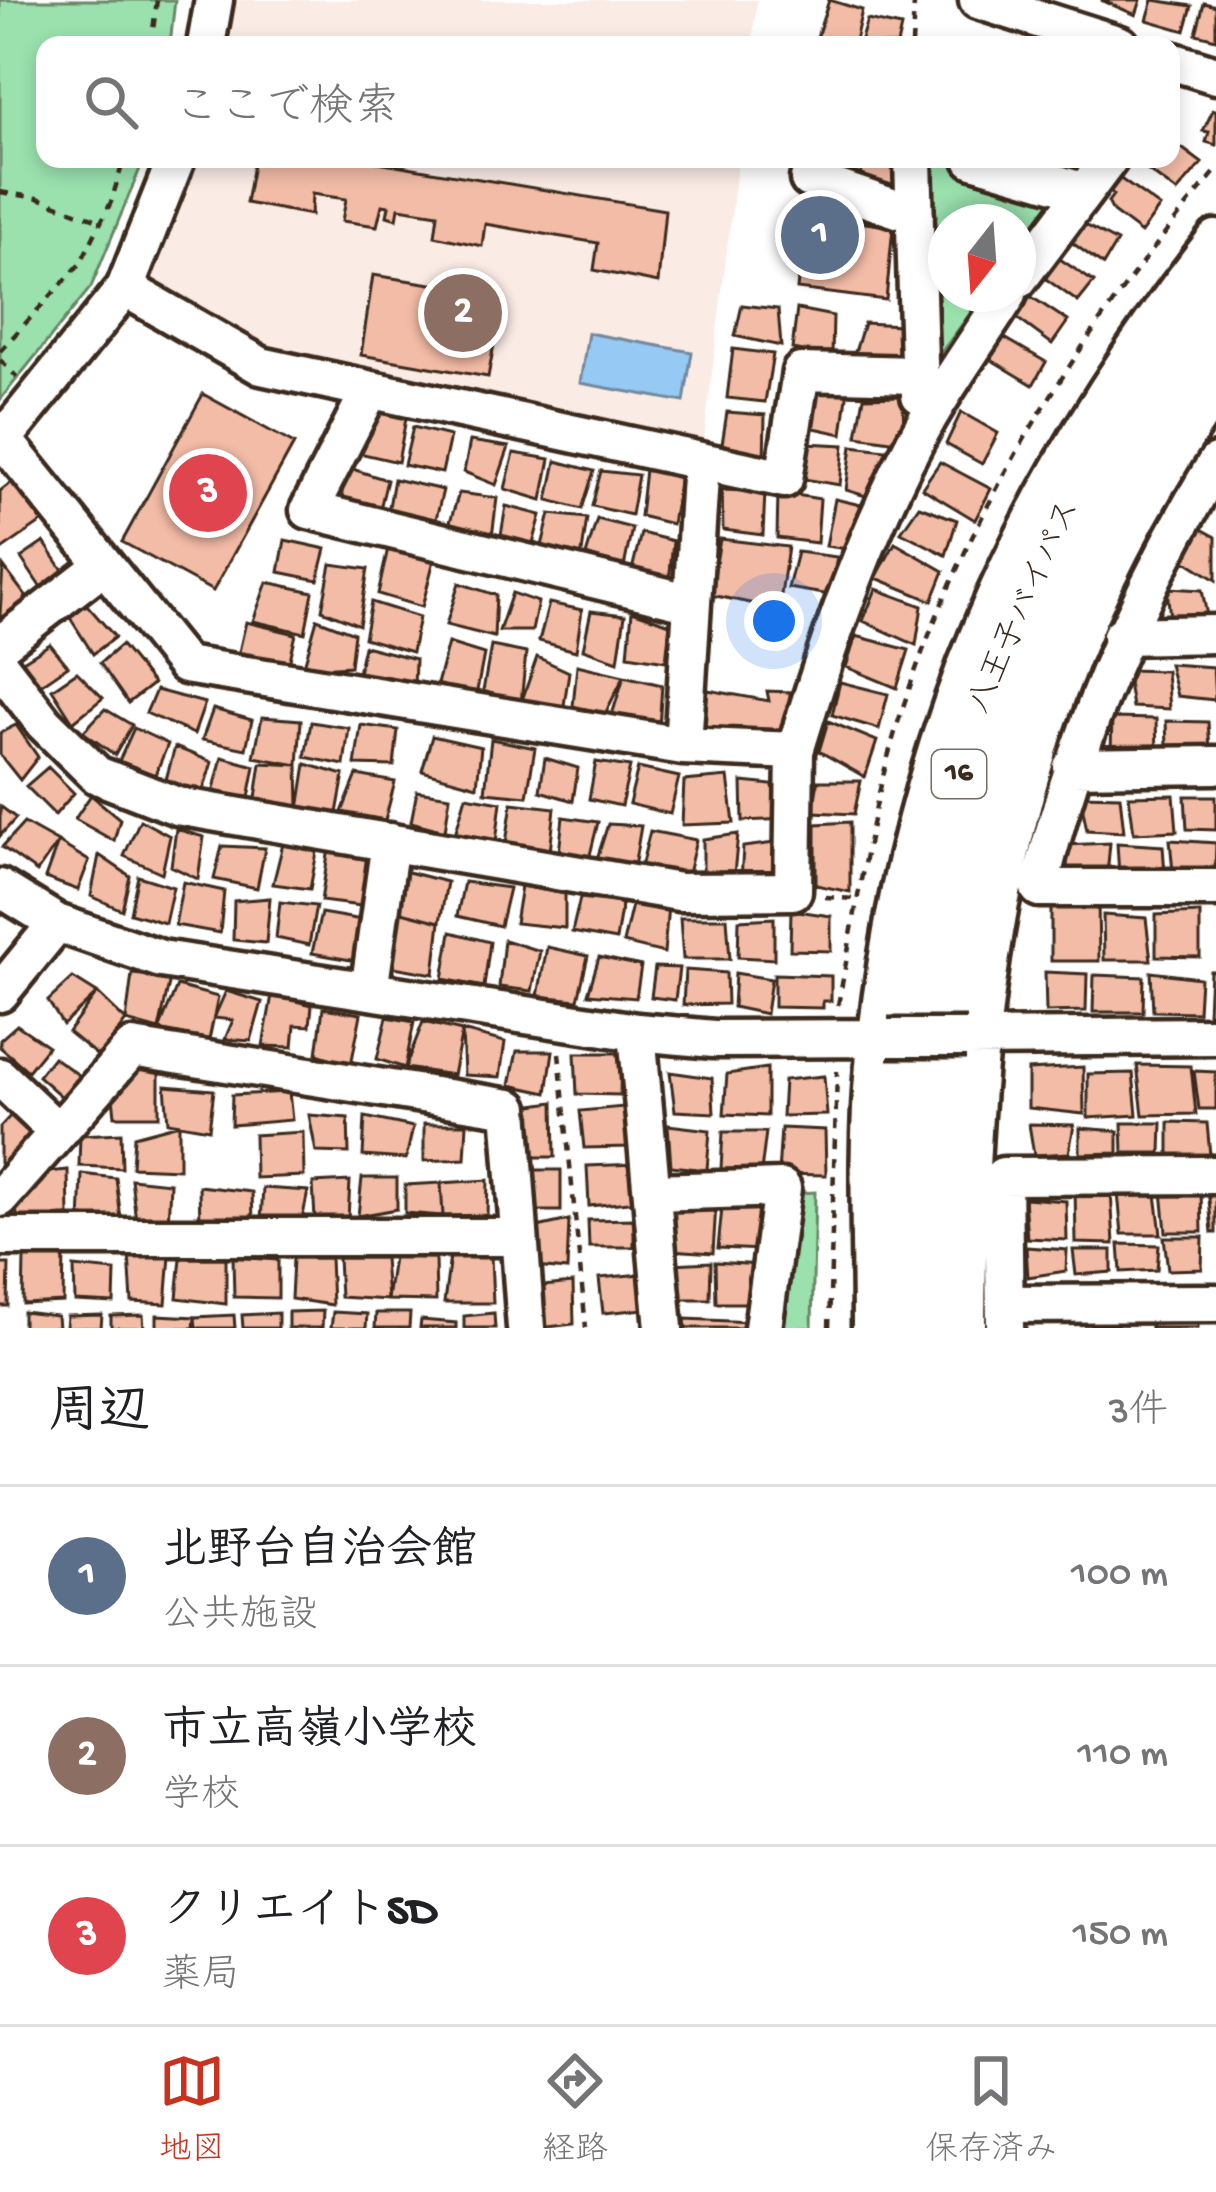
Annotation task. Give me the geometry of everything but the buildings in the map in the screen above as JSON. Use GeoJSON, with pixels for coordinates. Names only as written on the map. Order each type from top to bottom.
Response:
{"type":"FeatureCollection","features":[{"type":"Feature","properties":{"kind":"highway","name":"八王子バイパス"},"geometry":{"type":"LineString","coordinates":[[899,1328],[901,1142],[912,998],[939,849],[968,743],[1016,615],[1079,485],[1120,415],[1216,281]]}},
{"type":"Feature","properties":{"kind":"highway","name":"八王子バイパス"},"geometry":{"type":"LineString","coordinates":[[938,1328],[939,1164],[950,1002],[976,858],[1003,758],[1035,669],[1112,504],[1216,344]]}},
{"type":"Feature","properties":{"kind":"street"},"geometry":{"type":"LineString","coordinates":[[208,36],[214,0]]}},
{"type":"Feature","properties":{"kind":"street"},"geometry":{"type":"LineString","coordinates":[[978,0],[1092,36]]}},
{"type":"Feature","properties":{"kind":"street"},"geometry":{"type":"LineString","coordinates":[[172,168],[125,288],[2,441],[184,665],[683,746],[795,751]]}},
{"type":"Feature","properties":{"kind":"street"},"geometry":{"type":"LineString","coordinates":[[913,168],[915,375],[926,422]]}},
{"type":"Feature","properties":{"kind":"street"},"geometry":{"type":"LineString","coordinates":[[1004,168],[1082,191]]}},
{"type":"Feature","properties":{"kind":"street"},"geometry":{"type":"LineString","coordinates":[[1036,255],[1101,168]]}},
{"type":"Feature","properties":{"kind":"street"},"geometry":{"type":"LineString","coordinates":[[808,179],[916,215]]}},
{"type":"Feature","properties":{"kind":"street"},"geometry":{"type":"LineString","coordinates":[[871,1328],[882,1038],[901,888],[932,764],[993,595],[1080,428],[1132,347],[1216,239]]}},
{"type":"Feature","properties":{"kind":"street"},"geometry":{"type":"LineString","coordinates":[[125,288],[261,366],[784,478],[801,372],[915,375]]}},
{"type":"Feature","properties":{"kind":"street"},"geometry":{"type":"LineString","coordinates":[[0,666],[44,723],[97,775],[177,806],[679,892],[793,891],[795,751],[849,597],[926,422],[996,312]]}},
{"type":"Feature","properties":{"kind":"street"},"geometry":{"type":"LineString","coordinates":[[370,390],[309,510],[692,603]]}},
{"type":"Feature","properties":{"kind":"street"},"geometry":{"type":"LineString","coordinates":[[967,1328],[972,1038],[1007,850],[1054,700],[1136,518],[1216,390]]}},
{"type":"Feature","properties":{"kind":"street"},"geometry":{"type":"LineString","coordinates":[[683,746],[700,461]]}},
{"type":"Feature","properties":{"kind":"street"},"geometry":{"type":"LineString","coordinates":[[1210,487],[1121,636],[1072,767],[1039,888],[1216,888]]}},
{"type":"Feature","properties":{"kind":"street"},"geometry":{"type":"LineString","coordinates":[[0,645],[101,567]]}},
{"type":"Feature","properties":{"kind":"street"},"geometry":{"type":"LineString","coordinates":[[1121,636],[1216,634]]}},
{"type":"Feature","properties":{"kind":"street"},"geometry":{"type":"LineString","coordinates":[[1072,767],[1216,765]]}},
{"type":"Feature","properties":{"kind":"street"},"geometry":{"type":"LineString","coordinates":[[369,991],[390,842]]}},
{"type":"Feature","properties":{"kind":"street"},"geometry":{"type":"LineString","coordinates":[[0,887],[57,923],[161,958],[637,1032],[714,1039],[1216,1036]]}},
{"type":"Feature","properties":{"kind":"street"},"geometry":{"type":"LineString","coordinates":[[0,993],[57,923]]}},
{"type":"Feature","properties":{"kind":"street"},"geometry":{"type":"LineString","coordinates":[[637,1032],[664,1328]]}},
{"type":"Feature","properties":{"kind":"street"},"geometry":{"type":"LineString","coordinates":[[0,1198],[132,1048],[509,1108],[526,1328]]}},
{"type":"Feature","properties":{"kind":"street"},"geometry":{"type":"LineString","coordinates":[[0,1076],[58,1132]]}},
{"type":"Feature","properties":{"kind":"street"},"geometry":{"type":"LineString","coordinates":[[1216,1175],[1004,1176],[1005,1316],[1216,1303]]}},
{"type":"Feature","properties":{"kind":"street"},"geometry":{"type":"LineString","coordinates":[[652,1192],[782,1188],[763,1328]]}},
{"type":"Feature","properties":{"kind":"street"},"geometry":{"type":"LineString","coordinates":[[0,1238],[519,1238]]}},
{"type":"Feature","properties":{"kind":"path"},"geometry":{"type":"LineString","coordinates":[[152,36],[157,0]]}},
{"type":"Feature","properties":{"kind":"path"},"geometry":{"type":"LineString","coordinates":[[912,36],[914,2]]}},
{"type":"Feature","properties":{"kind":"path"},"geometry":{"type":"LineString","coordinates":[[0,351],[52,301],[80,264],[121,168]]}},
{"type":"Feature","properties":{"kind":"path"},"geometry":{"type":"LineString","coordinates":[[0,192],[38,198],[101,221]]}},
{"type":"Feature","properties":{"kind":"path"},"geometry":{"type":"LineString","coordinates":[[818,897],[856,899]]}},
{"type":"Feature","properties":{"kind":"path"},"geometry":{"type":"LineString","coordinates":[[556,1021],[586,1328]]}},
{"type":"Feature","properties":{"kind":"path"},"geometry":{"type":"LineString","coordinates":[[829,1328],[837,1057]]}},
{"type":"Feature","properties":{"kind":"path"},"geometry":{"type":"LineString","coordinates":[[818,1185],[831,1184]]}},
{"type":"Feature","properties":{"kind":"shaded area"},"geometry":{"type":"Polygon","coordinates":[[[234,0],[757,0],[753,36],[231,36],[234,0]]]}},
{"type":"Feature","properties":{"kind":"shaded area"},"geometry":{"type":"Polygon","coordinates":[[[197,168],[737,168],[703,448],[266,350],[149,277],[197,168]]]}},
{"type":"Feature","properties":{"kind":"green space"},"geometry":{"type":"Polygon","coordinates":[[[0,0],[175,0],[171,36],[36,36],[36,168],[140,168],[91,287],[0,400],[0,0]]]}},
{"type":"Feature","properties":{"kind":"green space"},"geometry":{"type":"Polygon","coordinates":[[[932,168],[980,168],[1058,195],[1036,225],[1036,204],[932,204],[932,168]]]}},
{"type":"Feature","properties":{"kind":"green space"},"geometry":{"type":"Polygon","coordinates":[[[934,312],[972,312],[934,362],[934,312]]]}},
{"type":"Feature","properties":{"kind":"green space"},"geometry":{"type":"Polygon","coordinates":[[[815,1192],[812,1328],[776,1328],[798,1193],[815,1192]]]}},
{"type":"Feature","properties":{"kind":"water"},"geometry":{"type":"Polygon","coordinates":[[[588,333],[692,352],[684,402],[580,383],[588,333]]]}},
{"type":"Feature","properties":{"kind":"place","name":"北野台自治会館"},"geometry":{"type":"Point","coordinates":[820,235]}},
{"type":"Feature","properties":{"kind":"place","name":"市立高嶺小学校"},"geometry":{"type":"Point","coordinates":[463,313]}},
{"type":"Feature","properties":{"kind":"place","name":"クリエイトSD"},"geometry":{"type":"Point","coordinates":[208,493]}}]}
